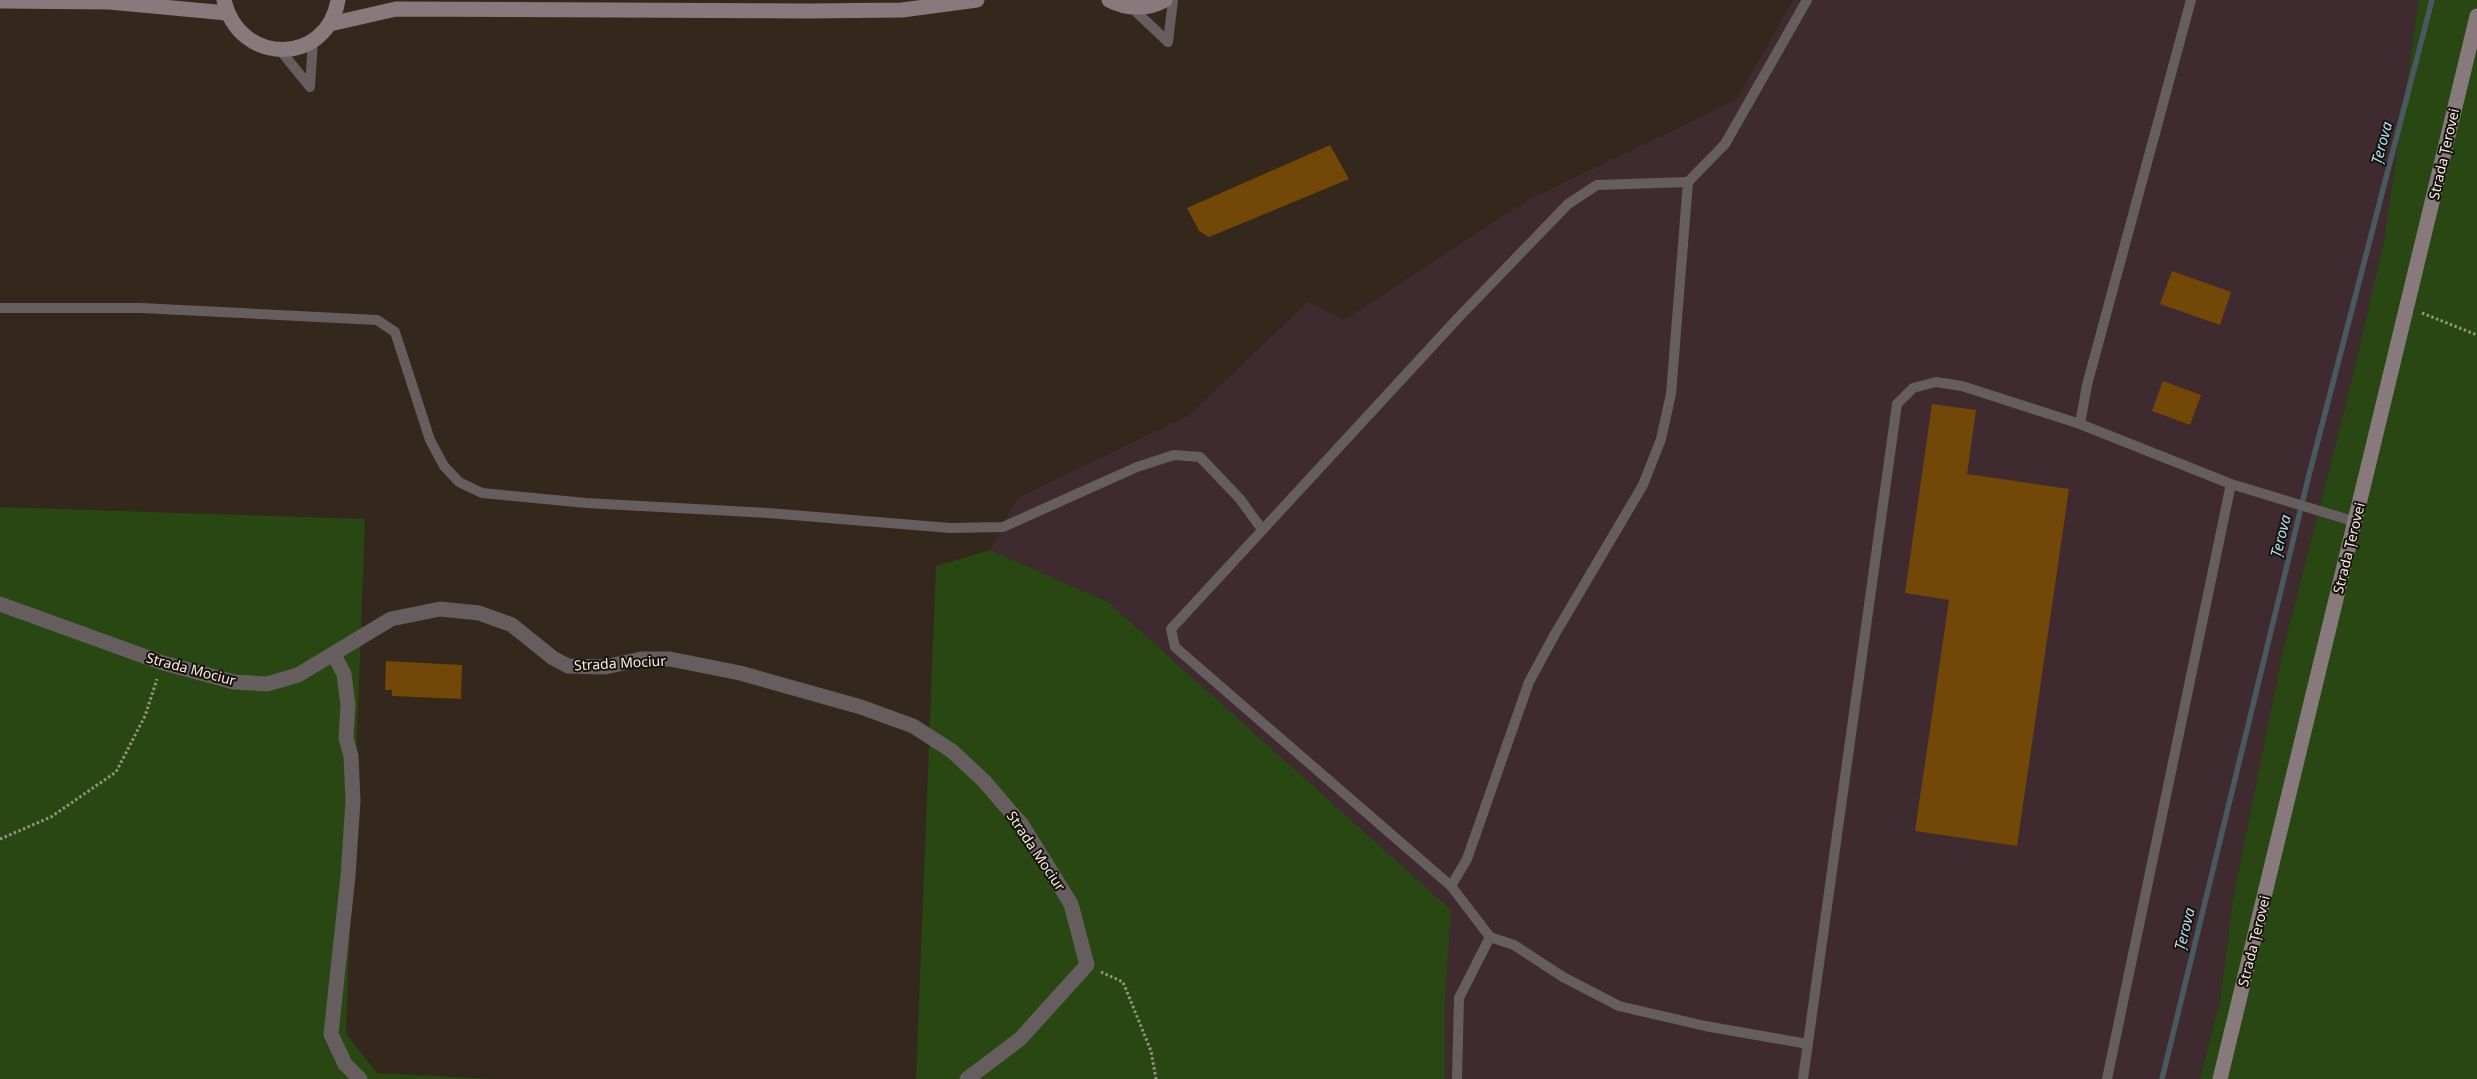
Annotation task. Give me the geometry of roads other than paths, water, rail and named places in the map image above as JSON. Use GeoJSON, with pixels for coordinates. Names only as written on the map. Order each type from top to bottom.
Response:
{"type":"FeatureCollection","features":[{"type":"Feature","properties":{"kind":"street"},"geometry":{"type":"LineString","coordinates":[[0,1],[109,2],[226,7],[236,28],[248,40],[264,47],[280,50],[298,48],[313,40],[330,24],[338,0]]}},
{"type":"Feature","properties":{"kind":"street"},"geometry":{"type":"LineString","coordinates":[[330,24],[396,9],[902,10],[977,0]]}},
{"type":"Feature","properties":{"kind":"street"},"geometry":{"type":"LineString","coordinates":[[1109,0],[1131,8],[1146,7],[1165,0]]}},
{"type":"Feature","properties":{"kind":"street","name":"Strada Țerovei"},"geometry":{"type":"LineString","coordinates":[[2220,1079],[2477,16]]}},
{"type":"Feature","properties":{"kind":"street","name":"Strada Mociur"},"geometry":{"type":"LineString","coordinates":[[0,604],[163,662],[234,682],[267,684],[298,675],[391,619],[440,608],[479,613],[512,626],[552,658],[568,666],[605,667],[641,660],[670,659],[749,675],[860,707],[914,726],[952,751],[984,781],[1022,825],[1071,904],[1087,965],[1020,1039],[967,1079]]}},
{"type":"Feature","properties":{"kind":"street"},"geometry":{"type":"LineString","coordinates":[[334,655],[344,674],[348,704],[346,738],[351,756],[352,801],[348,876],[331,1034],[345,1064],[360,1079]]}},
{"type":"Feature","properties":{"kind":"lane"},"geometry":{"type":"LineString","coordinates":[[1131,8],[1168,42],[1173,0]]}},
{"type":"Feature","properties":{"kind":"lane"},"geometry":{"type":"LineString","coordinates":[[1451,886],[1466,859],[1529,682],[1643,486],[1661,440],[1671,394],[1688,182],[1725,144],[1807,0]]}},
{"type":"Feature","properties":{"kind":"lane"},"geometry":{"type":"LineString","coordinates":[[2080,424],[2087,385],[2191,0]]}},
{"type":"Feature","properties":{"kind":"lane"},"geometry":{"type":"LineString","coordinates":[[280,50],[310,87],[313,40]]}},
{"type":"Feature","properties":{"kind":"lane"},"geometry":{"type":"LineString","coordinates":[[1688,182],[1597,185],[1568,204],[1261,528],[1171,629],[1175,647],[1451,886],[1490,937],[1514,945],[1563,977],[1619,1006],[1705,1026],[1808,1044]]}},
{"type":"Feature","properties":{"kind":"lane"},"geometry":{"type":"LineString","coordinates":[[0,308],[141,308],[377,320],[395,332],[430,440],[444,466],[459,482],[482,493],[586,504],[768,513],[950,528],[1003,526],[1137,467],[1174,455],[1200,457],[1240,500],[1261,528]]}},
{"type":"Feature","properties":{"kind":"lane"},"geometry":{"type":"LineString","coordinates":[[1803,1079],[1897,404],[1913,388],[1936,382],[1962,386],[2080,424],[2232,484],[2356,522]]}},
{"type":"Feature","properties":{"kind":"lane"},"geometry":{"type":"LineString","coordinates":[[2107,1079],[2232,484]]}},
{"type":"Feature","properties":{"kind":"lane"},"geometry":{"type":"LineString","coordinates":[[1457,1079],[1459,998],[1490,937]]}},
{"type":"Feature","properties":{"kind":"waterway","name":"Țerova"},"geometry":{"type":"LineString","coordinates":[[2162,1079],[2308,479],[2432,0]]}}]}
